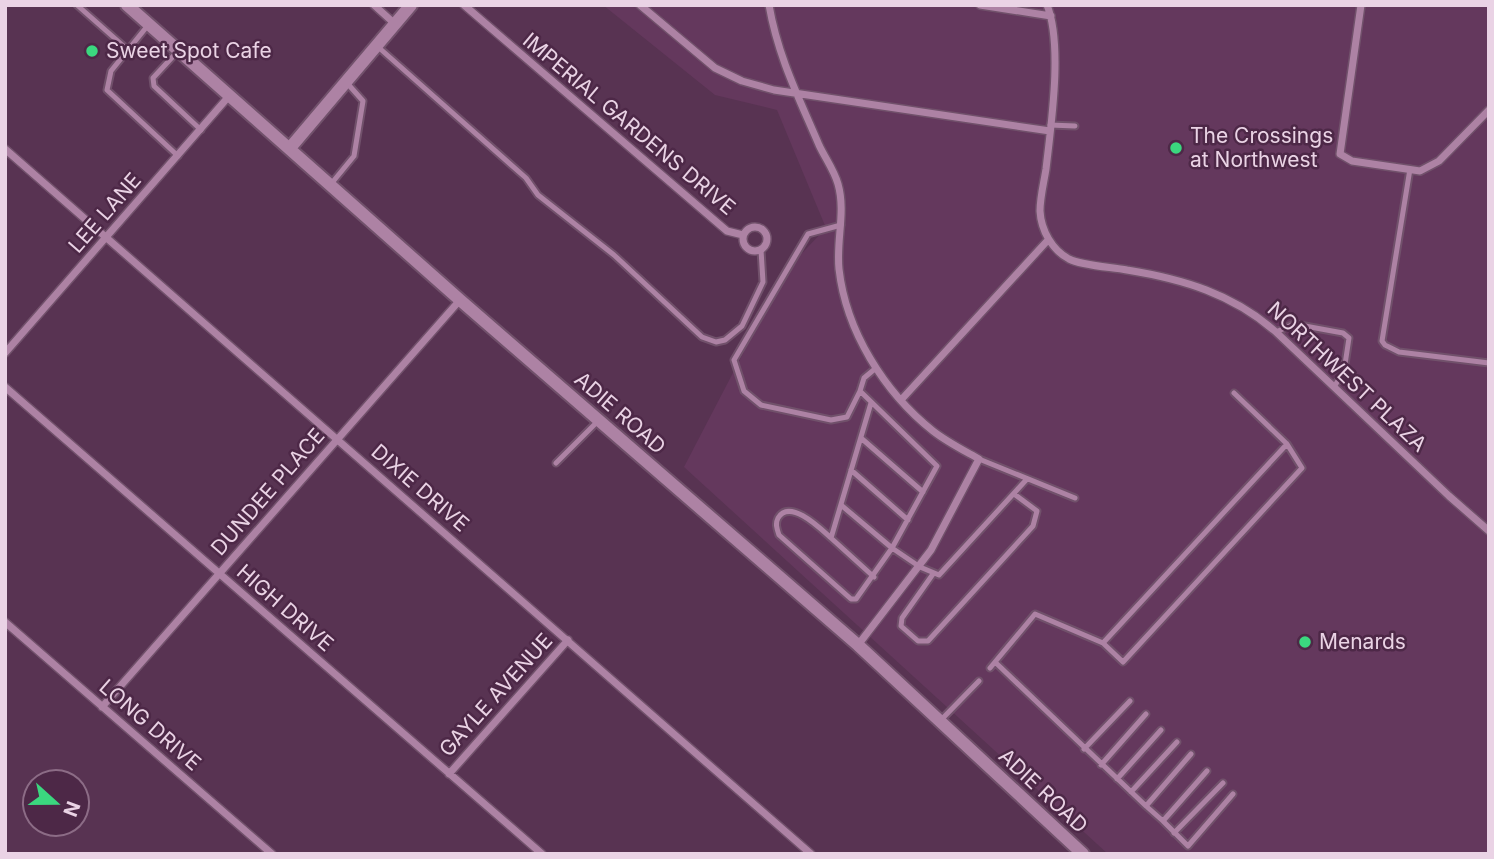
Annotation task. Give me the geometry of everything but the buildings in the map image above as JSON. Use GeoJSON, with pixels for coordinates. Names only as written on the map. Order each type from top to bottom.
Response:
{"type":"FeatureCollection","features":[{"type":"Feature","properties":{"kind":"street","name":"ADIE ROAD"},"geometry":{"type":"LineString","coordinates":[[127,5],[460,300],[858,645],[1083,854]]}},
{"type":"Feature","properties":{"kind":"street"},"geometry":{"type":"LineString","coordinates":[[374,5],[395,24]]}},
{"type":"Feature","properties":{"kind":"street"},"geometry":{"type":"LineString","coordinates":[[290,148],[411,5]]}},
{"type":"Feature","properties":{"kind":"street","name":"IMPERIAL GARDENS DRIVE"},"geometry":{"type":"LineString","coordinates":[[464,5],[727,231],[743,235]]}},
{"type":"Feature","properties":{"kind":"street"},"geometry":{"type":"LineString","coordinates":[[640,5],[715,68],[742,81],[774,90],[1050,128]]}},
{"type":"Feature","properties":{"kind":"street"},"geometry":{"type":"LineString","coordinates":[[769,5],[775,36],[796,93],[836,179],[840,196],[841,225],[838,255],[843,292],[853,324],[876,368],[901,400],[935,432],[979,459],[920,567],[858,645]]}},
{"type":"Feature","properties":{"kind":"street"},"geometry":{"type":"LineString","coordinates":[[980,5],[1051,16]]}},
{"type":"Feature","properties":{"kind":"street"},"geometry":{"type":"LineString","coordinates":[[901,400],[1048,240],[1040,212],[1054,77],[1053,20],[1047,5]]}},
{"type":"Feature","properties":{"kind":"street"},"geometry":{"type":"LineString","coordinates":[[1361,5],[1340,154],[1352,161],[1420,171],[1439,161],[1489,110]]}},
{"type":"Feature","properties":{"kind":"street","name":"LEE LANE"},"geometry":{"type":"LineString","coordinates":[[5,353],[231,95]]}},
{"type":"Feature","properties":{"kind":"street","name":"DIXIE DRIVE"},"geometry":{"type":"LineString","coordinates":[[5,149],[811,854]]}},
{"type":"Feature","properties":{"kind":"street","name":"IMPERIAL GARDENS DRIVE"},"geometry":{"type":"LineString","coordinates":[[751,227],[763,229],[767,240],[761,250],[748,249],[743,243],[743,235],[751,227]]}},
{"type":"Feature","properties":{"kind":"street","name":"NORTHWEST PLAZA"},"geometry":{"type":"LineString","coordinates":[[1048,240],[1072,260],[1171,277],[1199,286],[1252,312],[1489,531]]}},
{"type":"Feature","properties":{"kind":"street","name":"DUNDEE PLACE"},"geometry":{"type":"LineString","coordinates":[[102,707],[460,300]]}},
{"type":"Feature","properties":{"kind":"street","name":"HIGH DRIVE"},"geometry":{"type":"LineString","coordinates":[[5,387],[542,854]]}},
{"type":"Feature","properties":{"kind":"street","name":"LONG DRIVE"},"geometry":{"type":"LineString","coordinates":[[5,622],[271,854]]}},
{"type":"Feature","properties":{"kind":"street","name":"GAYLE AVENUE"},"geometry":{"type":"LineString","coordinates":[[449,774],[568,640]]}},
{"type":"Feature","properties":{"kind":"lane"},"geometry":{"type":"LineString","coordinates":[[77,5],[128,50]]}},
{"type":"Feature","properties":{"kind":"lane"},"geometry":{"type":"LineString","coordinates":[[149,24],[111,71],[107,90],[178,156]]}},
{"type":"Feature","properties":{"kind":"lane"},"geometry":{"type":"LineString","coordinates":[[377,46],[526,178],[538,195],[614,255],[702,337],[716,342],[724,340],[742,326],[763,282],[761,250]]}},
{"type":"Feature","properties":{"kind":"lane"},"geometry":{"type":"LineString","coordinates":[[179,50],[153,78],[154,86],[201,130]]}},
{"type":"Feature","properties":{"kind":"lane"},"geometry":{"type":"LineString","coordinates":[[331,184],[354,156],[363,102],[346,82]]}},
{"type":"Feature","properties":{"kind":"lane"},"geometry":{"type":"LineString","coordinates":[[1050,128],[1075,126]]}},
{"type":"Feature","properties":{"kind":"lane"},"geometry":{"type":"LineString","coordinates":[[1410,169],[1382,341],[1399,352],[1489,363]]}},
{"type":"Feature","properties":{"kind":"lane"},"geometry":{"type":"LineString","coordinates":[[841,225],[808,234],[734,360],[744,391],[761,405],[831,420],[846,417],[864,378],[876,368]]}},
{"type":"Feature","properties":{"kind":"lane"},"geometry":{"type":"LineString","coordinates":[[1276,332],[1294,324],[1343,333],[1349,338],[1344,371],[1334,387]]}},
{"type":"Feature","properties":{"kind":"lane"},"geometry":{"type":"LineString","coordinates":[[860,391],[937,466],[892,548],[874,577],[856,599],[851,599],[779,534],[776,527],[778,518],[785,512],[793,511],[806,517],[874,577]]}},
{"type":"Feature","properties":{"kind":"lane"},"geometry":{"type":"LineString","coordinates":[[990,668],[1035,614],[1103,643],[1123,662],[1284,489],[1302,468],[1287,443],[1234,393]]}},
{"type":"Feature","properties":{"kind":"lane"},"geometry":{"type":"LineString","coordinates":[[831,538],[871,403]]}},
{"type":"Feature","properties":{"kind":"lane"},"geometry":{"type":"LineString","coordinates":[[556,463],[598,420]]}},
{"type":"Feature","properties":{"kind":"lane"},"geometry":{"type":"LineString","coordinates":[[860,438],[923,492]]}},
{"type":"Feature","properties":{"kind":"lane"},"geometry":{"type":"LineString","coordinates":[[1103,643],[1287,443]]}},
{"type":"Feature","properties":{"kind":"lane"},"geometry":{"type":"LineString","coordinates":[[979,459],[1076,498]]}},
{"type":"Feature","properties":{"kind":"lane"},"geometry":{"type":"LineString","coordinates":[[851,470],[908,520]]}},
{"type":"Feature","properties":{"kind":"lane"},"geometry":{"type":"LineString","coordinates":[[841,505],[892,548],[920,567],[939,575],[1027,479]]}},
{"type":"Feature","properties":{"kind":"lane"},"geometry":{"type":"LineString","coordinates":[[933,574],[902,618],[901,626],[918,641],[928,641],[1033,526],[1037,511],[1014,494]]}},
{"type":"Feature","properties":{"kind":"lane"},"geometry":{"type":"LineString","coordinates":[[995,662],[1188,846],[1233,794]]}},
{"type":"Feature","properties":{"kind":"lane"},"geometry":{"type":"LineString","coordinates":[[940,721],[979,681]]}},
{"type":"Feature","properties":{"kind":"lane"},"geometry":{"type":"LineString","coordinates":[[1084,749],[1129,701]]}},
{"type":"Feature","properties":{"kind":"lane"},"geometry":{"type":"LineString","coordinates":[[1101,765],[1146,714]]}},
{"type":"Feature","properties":{"kind":"lane"},"geometry":{"type":"LineString","coordinates":[[1117,779],[1161,730]]}},
{"type":"Feature","properties":{"kind":"lane"},"geometry":{"type":"LineString","coordinates":[[1131,792],[1177,742]]}},
{"type":"Feature","properties":{"kind":"lane"},"geometry":{"type":"LineString","coordinates":[[1146,806],[1191,754]]}},
{"type":"Feature","properties":{"kind":"lane"},"geometry":{"type":"LineString","coordinates":[[1163,821],[1207,771]]}},
{"type":"Feature","properties":{"kind":"lane"},"geometry":{"type":"LineString","coordinates":[[1174,833],[1223,783]]}},
{"type":"Feature","properties":{"kind":"shaded area","name":"The Crossings at Northwest"},"geometry":{"type":"Polygon","coordinates":[[[603,5],[1489,5],[1489,854],[1108,854],[684,467],[787,269],[826,228],[777,110],[715,95],[603,5]]]}},
{"type":"Feature","properties":{"kind":"place","name":"Sweet Spot Cafe"},"geometry":{"type":"Point","coordinates":[92,51]}},
{"type":"Feature","properties":{"kind":"place","name":"The Crossings at Northwest"},"geometry":{"type":"Point","coordinates":[1176,148]}},
{"type":"Feature","properties":{"kind":"place","name":"Menards"},"geometry":{"type":"Point","coordinates":[1305,642]}}]}
